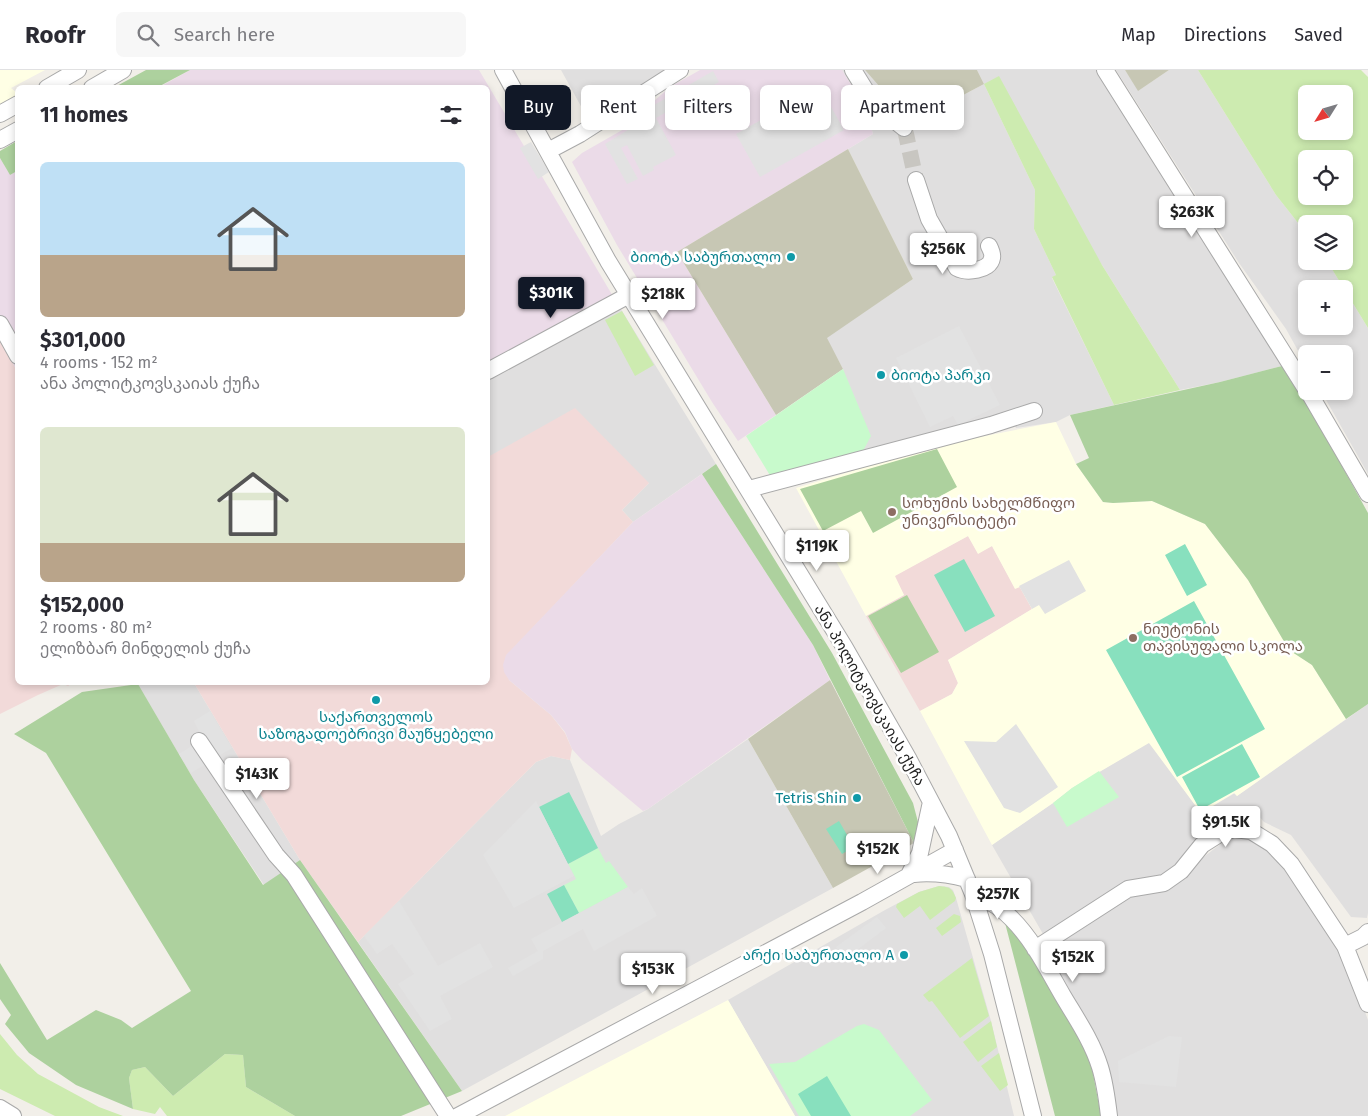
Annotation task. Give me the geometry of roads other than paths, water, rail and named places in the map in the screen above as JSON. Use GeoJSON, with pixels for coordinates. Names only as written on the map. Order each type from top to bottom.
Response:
{"type":"FeatureCollection","features":[{"type":"Feature","properties":{"kind":"street"},"geometry":{"type":"LineString","coordinates":[[52,85],[78,70]]}},
{"type":"Feature","properties":{"kind":"street"},"geometry":{"type":"LineString","coordinates":[[97,85],[123,70]]}},
{"type":"Feature","properties":{"kind":"street","name":"ანა პოლიტკოვსკაიას ქუჩა"},"geometry":{"type":"LineString","coordinates":[[503,70],[629,296],[845,648],[931,802],[955,850],[970,887],[999,982],[1033,1116]]}},
{"type":"Feature","properties":{"kind":"street"},"geometry":{"type":"LineString","coordinates":[[548,151],[580,134],[680,70]]}},
{"type":"Feature","properties":{"kind":"street"},"geometry":{"type":"LineString","coordinates":[[852,70],[862,85]]}},
{"type":"Feature","properties":{"kind":"street"},"geometry":{"type":"LineString","coordinates":[[1105,70],[1298,376]]}},
{"type":"Feature","properties":{"kind":"street"},"geometry":{"type":"LineString","coordinates":[[0,114],[15,106]]}},
{"type":"Feature","properties":{"kind":"street"},"geometry":{"type":"LineString","coordinates":[[0,140],[15,132]]}},
{"type":"Feature","properties":{"kind":"street"},"geometry":{"type":"LineString","coordinates":[[916,180],[929,219],[957,268],[962,271],[969,271],[990,263],[992,260],[990,246]]}},
{"type":"Feature","properties":{"kind":"street"},"geometry":{"type":"LineString","coordinates":[[490,370],[629,296]]}},
{"type":"Feature","properties":{"kind":"street"},"geometry":{"type":"LineString","coordinates":[[0,324],[15,351]]}},
{"type":"Feature","properties":{"kind":"street"},"geometry":{"type":"LineString","coordinates":[[1313,400],[1368,494]]}},
{"type":"Feature","properties":{"kind":"street"},"geometry":{"type":"LineString","coordinates":[[749,489],[991,425],[1034,411]]}},
{"type":"Feature","properties":{"kind":"street"},"geometry":{"type":"LineString","coordinates":[[199,741],[276,855],[294,875],[448,1116]]}},
{"type":"Feature","properties":{"kind":"street"},"geometry":{"type":"LineString","coordinates":[[909,875],[920,852],[931,802]]}},
{"type":"Feature","properties":{"kind":"street"},"geometry":{"type":"LineString","coordinates":[[1035,949],[1128,889],[1164,882],[1181,872],[1202,845],[1221,833],[1234,829],[1252,831],[1272,844],[1291,864],[1345,946],[1368,1004]]}},
{"type":"Feature","properties":{"kind":"street"},"geometry":{"type":"LineString","coordinates":[[458,1116],[862,902],[955,850]]}},
{"type":"Feature","properties":{"kind":"street"},"geometry":{"type":"LineString","coordinates":[[909,875],[932,872],[944,873],[970,887],[1014,920],[1035,949],[1090,1042],[1104,1080],[1109,1116]]}},
{"type":"Feature","properties":{"kind":"street"},"geometry":{"type":"LineString","coordinates":[[1345,946],[1363,937],[1368,932]]}},
{"type":"Feature","properties":{"kind":"street"},"geometry":{"type":"LineString","coordinates":[[0,1108],[13,1116]]}},
{"type":"Feature","properties":{"kind":"tunnel"},"geometry":{"type":"LineString","coordinates":[[905,130],[916,180]]}},
{"type":"Feature","properties":{"kind":"place","name":"ბიოტა საბურთალო"},"geometry":{"type":"Point","coordinates":[791,257]}},
{"type":"Feature","properties":{"kind":"place","name":"ბიოტა პარკი"},"geometry":{"type":"Point","coordinates":[881,375]}},
{"type":"Feature","properties":{"kind":"place","name":"სოხუმის სახელმწიფო უნივერსიტეტი"},"geometry":{"type":"Point","coordinates":[892,512]}},
{"type":"Feature","properties":{"kind":"place","name":"ნიუტონის თავისუფალი სკოლა"},"geometry":{"type":"Point","coordinates":[1133,638]}},
{"type":"Feature","properties":{"kind":"place","name":"საქართველოს საზოგადოებრივი მაუწყებელი"},"geometry":{"type":"Point","coordinates":[376,700]}},
{"type":"Feature","properties":{"kind":"place","name":"Tetris Shin"},"geometry":{"type":"Point","coordinates":[857,798]}},
{"type":"Feature","properties":{"kind":"place","name":"არქი საბურთალო A"},"geometry":{"type":"Point","coordinates":[904,955]}}]}
